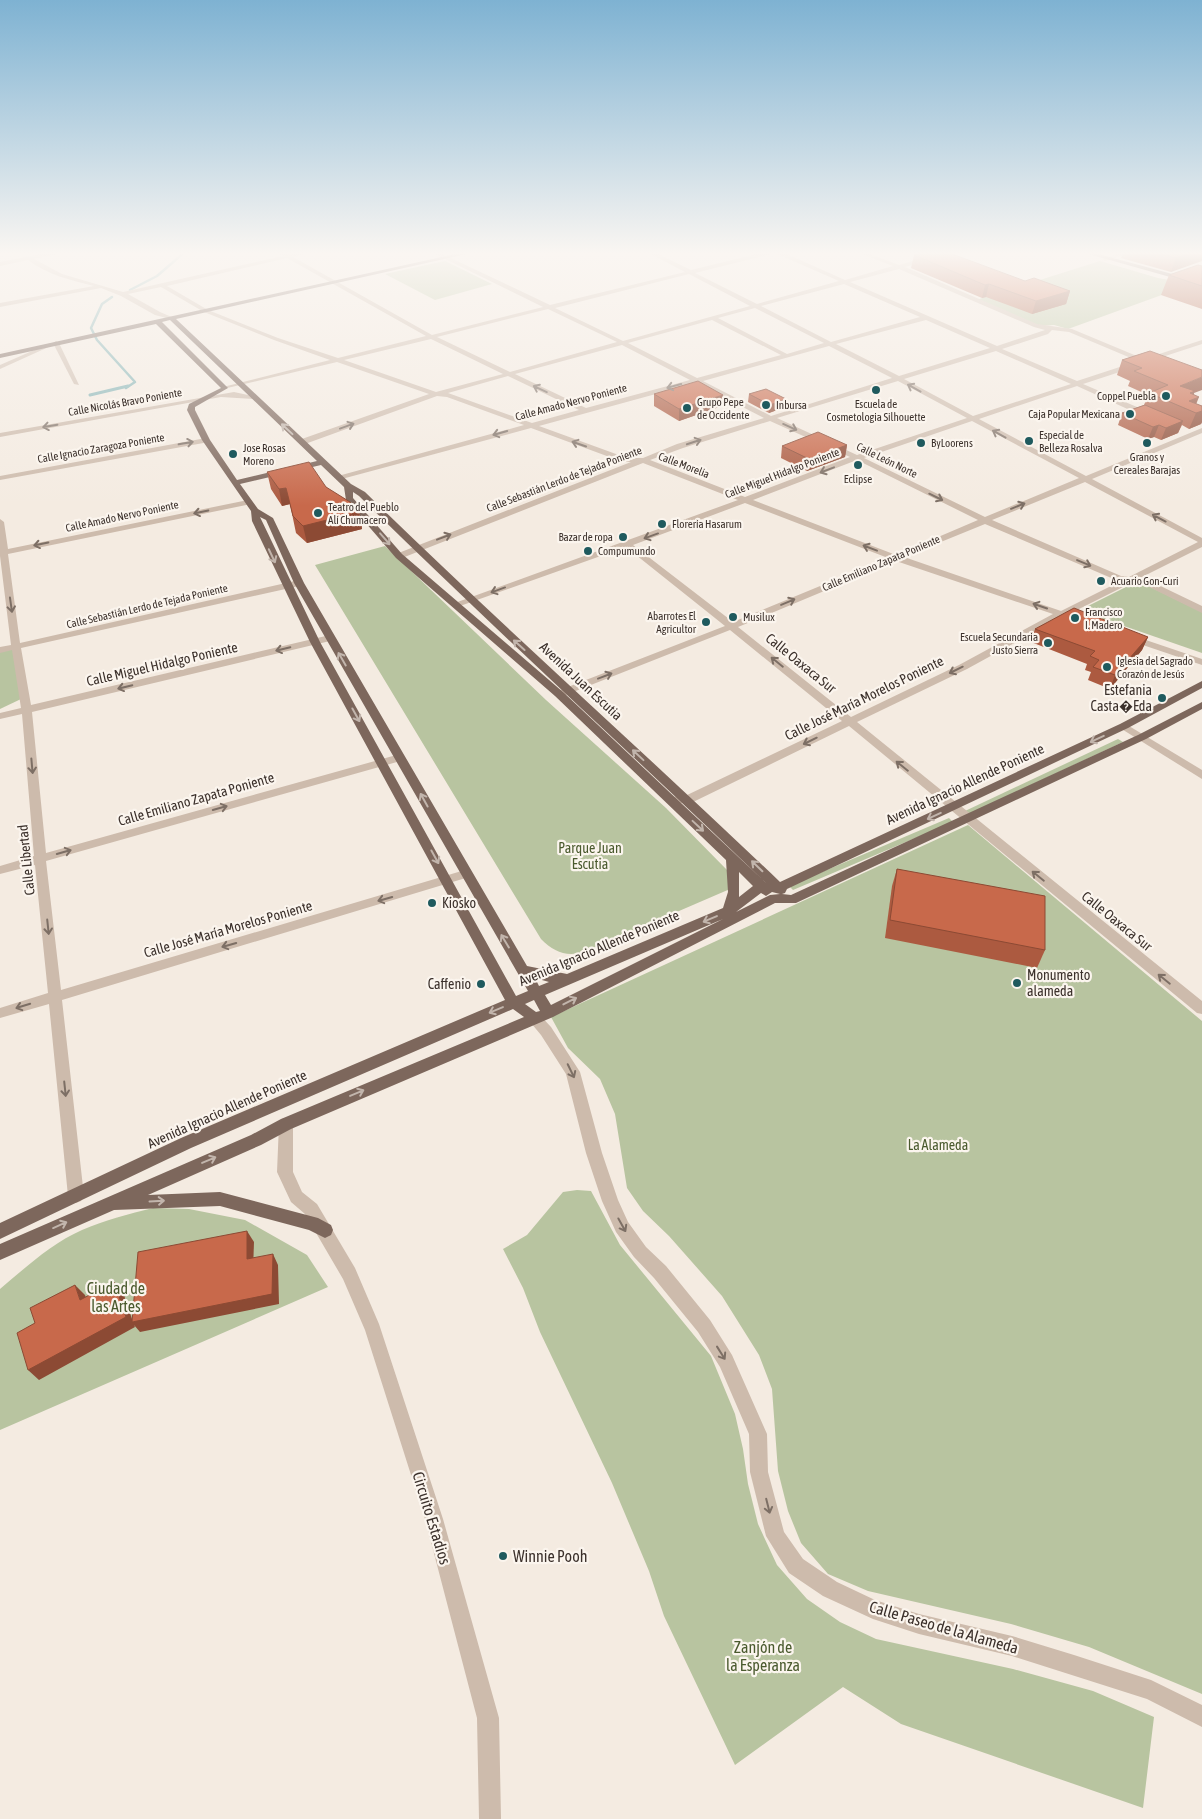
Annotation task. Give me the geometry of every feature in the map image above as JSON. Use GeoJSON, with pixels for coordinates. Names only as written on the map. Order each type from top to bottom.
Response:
{"type":"FeatureCollection","features":[{"type":"Feature","properties":{"kind":"main road"},"geometry":{"type":"LineString","coordinates":[[0,356],[92,336]]}},
{"type":"Feature","properties":{"kind":"main road"},"geometry":{"type":"LineString","coordinates":[[175,336],[225,388],[195,403],[191,410],[206,440],[252,506],[270,518],[299,584],[465,874],[537,993],[540,1015]]}},
{"type":"Feature","properties":{"kind":"main road","name":"Avenida Juan Escutia"},"geometry":{"type":"LineString","coordinates":[[189,336],[348,486],[362,494],[564,692],[669,800],[761,887]]}},
{"type":"Feature","properties":{"kind":"main road"},"geometry":{"type":"LineString","coordinates":[[235,483],[324,462]]}},
{"type":"Feature","properties":{"kind":"main road","name":"Avenida Juan Escutia"},"geometry":{"type":"LineString","coordinates":[[348,486],[349,498],[399,556],[564,692],[687,800],[777,893]]}},
{"type":"Feature","properties":{"kind":"main road"},"geometry":{"type":"LineString","coordinates":[[252,506],[256,521],[286,586],[315,642],[513,1002],[540,1015]]}},
{"type":"Feature","properties":{"kind":"main road","name":"Avenida Ignacio Allende Poniente"},"geometry":{"type":"LineString","coordinates":[[0,1252],[256,1140],[286,1124],[540,1015],[777,893],[1124,726],[1202,684]]}},
{"type":"Feature","properties":{"kind":"main road","name":"Avenida Ignacio Allende Poniente"},"geometry":{"type":"LineString","coordinates":[[0,1231],[186,1143],[728,911],[761,887],[792,900],[1142,737],[1202,705]]}},
{"type":"Feature","properties":{"kind":"main road"},"geometry":{"type":"LineString","coordinates":[[728,911],[734,885],[732,859]]}},
{"type":"Feature","properties":{"kind":"main road"},"geometry":{"type":"LineString","coordinates":[[524,970],[566,979]]}},
{"type":"Feature","properties":{"kind":"main road"},"geometry":{"type":"LineString","coordinates":[[109,1203],[220,1199],[312,1222],[325,1230]]}},
{"type":"Feature","properties":{"kind":"main road"},"geometry":{"type":"LineString","coordinates":[[0,1260],[43,1233]]}},
{"type":"Feature","properties":{"kind":"street","name":"Calle Morelia"},"geometry":{"type":"LineString","coordinates":[[266,336],[436,394],[448,395],[526,426],[626,460],[642,460],[894,557],[1089,623]]}},
{"type":"Feature","properties":{"kind":"street"},"geometry":{"type":"LineString","coordinates":[[225,388],[430,336],[584,410]]}},
{"type":"Feature","properties":{"kind":"street","name":"Calle León Norte"},"geometry":{"type":"LineString","coordinates":[[608,336],[768,417],[858,458],[984,520],[1119,578],[1146,582],[1202,610]]}},
{"type":"Feature","properties":{"kind":"street"},"geometry":{"type":"LineString","coordinates":[[302,442],[436,394],[644,336]]}},
{"type":"Feature","properties":{"kind":"street"},"geometry":{"type":"LineString","coordinates":[[748,336],[785,355]]}},
{"type":"Feature","properties":{"kind":"street"},"geometry":{"type":"LineString","coordinates":[[814,336],[897,378],[1202,542]]}},
{"type":"Feature","properties":{"kind":"street","name":"Calle Amado Nervo Poniente"},"geometry":{"type":"LineString","coordinates":[[341,478],[856,336]]}},
{"type":"Feature","properties":{"kind":"street"},"geometry":{"type":"LineString","coordinates":[[966,336],[1155,418]]}},
{"type":"Feature","properties":{"kind":"street","name":"Calle Sebastián Lerdo de Tejada Poniente"},"geometry":{"type":"LineString","coordinates":[[399,556],[642,460],[768,417],[1036,336]]}},
{"type":"Feature","properties":{"kind":"street"},"geometry":{"type":"LineString","coordinates":[[1084,336],[1158,366]]}},
{"type":"Feature","properties":{"kind":"street","name":"Calle Miguel Hidalgo Poniente"},"geometry":{"type":"LineString","coordinates":[[457,604],[627,544],[858,458],[1202,342]]}},
{"type":"Feature","properties":{"kind":"street"},"geometry":{"type":"LineString","coordinates":[[0,367],[53,344],[78,384]]}},
{"type":"Feature","properties":{"kind":"street","name":"Calle Nicolás Bravo Poniente"},"geometry":{"type":"LineString","coordinates":[[0,435],[202,400],[229,393],[253,398]]}},
{"type":"Feature","properties":{"kind":"street","name":"Calle Emiliano Zapata Poniente"},"geometry":{"type":"LineString","coordinates":[[564,692],[732,626],[1084,479],[1186,432],[1202,430]]}},
{"type":"Feature","properties":{"kind":"street"},"geometry":{"type":"LineString","coordinates":[[1186,432],[1202,439]]}},
{"type":"Feature","properties":{"kind":"street","name":"Calle Ignacio Zaragoza Poniente"},"geometry":{"type":"LineString","coordinates":[[0,478],[206,440]]}},
{"type":"Feature","properties":{"kind":"street","name":"Calle Amado Nervo Poniente"},"geometry":{"type":"LineString","coordinates":[[2,552],[252,506]]}},
{"type":"Feature","properties":{"kind":"street","name":"Calle Libertad"},"geometry":{"type":"LineString","coordinates":[[0,522],[2,552],[27,710],[40,858],[76,1196]]}},
{"type":"Feature","properties":{"kind":"street","name":"Calle José María Morelos Poniente"},"geometry":{"type":"LineString","coordinates":[[669,800],[687,800],[849,722],[1132,580],[1202,542]]}},
{"type":"Feature","properties":{"kind":"street","name":"Calle Oaxaca Sur"},"geometry":{"type":"LineString","coordinates":[[627,544],[732,626],[953,808],[1200,1004]]}},
{"type":"Feature","properties":{"kind":"street","name":"Calle Sebastián Lerdo de Tejada Poniente"},"geometry":{"type":"LineString","coordinates":[[0,650],[299,584]]}},
{"type":"Feature","properties":{"kind":"street"},"geometry":{"type":"LineString","coordinates":[[1118,633],[1202,662]]}},
{"type":"Feature","properties":{"kind":"street","name":"Calle Miguel Hidalgo Poniente"},"geometry":{"type":"LineString","coordinates":[[0,716],[330,638]]}},
{"type":"Feature","properties":{"kind":"street"},"geometry":{"type":"LineString","coordinates":[[1124,726],[1202,775]]}},
{"type":"Feature","properties":{"kind":"street","name":"Calle Emiliano Zapata Poniente"},"geometry":{"type":"LineString","coordinates":[[0,870],[400,758]]}},
{"type":"Feature","properties":{"kind":"street","name":"Calle José María Morelos Poniente"},"geometry":{"type":"LineString","coordinates":[[0,1013],[465,874]]}},
{"type":"Feature","properties":{"kind":"street","name":"Calle Paseo de la Alameda"},"geometry":{"type":"LineString","coordinates":[[540,1015],[546,1031],[573,1072],[594,1153],[610,1201],[622,1227],[640,1252],[660,1272],[704,1326],[726,1360],[758,1434],[759,1472],[776,1536],[796,1566],[830,1589],[873,1609],[919,1624],[1012,1646],[1151,1690],[1202,1716]]}},
{"type":"Feature","properties":{"kind":"street","name":"Circuito Estadios"},"geometry":{"type":"LineString","coordinates":[[286,1124],[285,1172],[296,1197],[311,1209],[349,1274],[372,1330],[434,1519],[488,1718],[490,1819]]}},
{"type":"Feature","properties":{"kind":"green space","name":"Parque Juan Escutia"},"geometry":{"type":"Polygon","coordinates":[[[385,546],[546,700],[666,808],[727,870],[730,889],[584,952],[566,954],[551,947],[541,939],[315,565],[385,546]]]}},
{"type":"Feature","properties":{"kind":"green space"},"geometry":{"type":"Polygon","coordinates":[[[1142,583],[1202,612],[1202,653],[1098,617],[1087,610],[1088,606],[1132,584],[1142,583]]]}},
{"type":"Feature","properties":{"kind":"green space"},"geometry":{"type":"Polygon","coordinates":[[[8,648],[14,650],[21,699],[0,709],[0,650],[8,648]]]}},
{"type":"Feature","properties":{"kind":"green space"},"geometry":{"type":"Polygon","coordinates":[[[1118,739],[1123,742],[969,814],[965,811],[1118,739]]]}},
{"type":"Feature","properties":{"kind":"green space"},"geometry":{"type":"Polygon","coordinates":[[[949,818],[953,822],[793,890],[789,886],[949,818]]]}},
{"type":"Feature","properties":{"kind":"green space","name":"La Alameda"},"geometry":{"type":"Polygon","coordinates":[[[968,825],[1202,1021],[1202,1694],[1089,1647],[1011,1624],[868,1591],[828,1574],[801,1543],[788,1511],[778,1471],[772,1389],[759,1355],[722,1296],[669,1236],[643,1211],[627,1188],[615,1114],[600,1079],[568,1048],[551,1017],[968,825]]]}},
{"type":"Feature","properties":{"kind":"green space","name":"Zanjón de la Esperanza"},"geometry":{"type":"Polygon","coordinates":[[[591,1191],[620,1245],[711,1356],[735,1414],[748,1484],[758,1524],[777,1565],[807,1599],[840,1622],[876,1639],[1013,1669],[1093,1691],[1154,1717],[1143,1808],[901,1724],[843,1687],[735,1765],[664,1616],[649,1571],[612,1483],[540,1332],[523,1288],[503,1249],[527,1235],[563,1192],[591,1191]]]}},
{"type":"Feature","properties":{"kind":"green space","name":"Ciudad de las Artes"},"geometry":{"type":"Polygon","coordinates":[[[153,1208],[189,1209],[245,1220],[307,1255],[328,1287],[0,1430],[0,1289],[39,1256],[71,1235],[108,1220],[153,1208]]]}},
{"type":"Feature","properties":{"kind":"building"},"geometry":{"type":"Polygon","coordinates":[[[1150,351],[1202,370],[1202,377],[1180,386],[1195,391],[1190,393],[1199,397],[1189,401],[1202,406],[1202,411],[1196,413],[1149,393],[1168,385],[1134,371],[1142,368],[1122,360],[1150,351]]]}},
{"type":"Feature","properties":{"kind":"building"},"geometry":{"type":"Polygon","coordinates":[[[698,381],[723,395],[679,409],[654,394],[698,381]]]}},
{"type":"Feature","properties":{"kind":"building"},"geometry":{"type":"Polygon","coordinates":[[[766,389],[786,399],[770,405],[749,394],[766,389]]]}},
{"type":"Feature","properties":{"kind":"building"},"geometry":{"type":"Polygon","coordinates":[[[1145,405],[1183,421],[1166,428],[1159,425],[1153,427],[1122,413],[1145,405]]]}},
{"type":"Feature","properties":{"kind":"building"},"geometry":{"type":"Polygon","coordinates":[[[818,432],[847,445],[809,459],[782,446],[818,432]]]}},
{"type":"Feature","properties":{"kind":"building"},"geometry":{"type":"Polygon","coordinates":[[[309,462],[326,487],[350,502],[359,512],[303,526],[293,516],[286,488],[279,489],[267,472],[309,462]]]}},
{"type":"Feature","properties":{"kind":"building"},"geometry":{"type":"Polygon","coordinates":[[[1074,608],[1148,637],[1115,675],[1093,667],[1099,660],[1090,656],[1095,651],[1035,629],[1074,608]]]}},
{"type":"Feature","properties":{"kind":"building"},"geometry":{"type":"Polygon","coordinates":[[[897,869],[1045,896],[1045,950],[890,920],[897,869]]]}},
{"type":"Feature","properties":{"kind":"building"},"geometry":{"type":"Polygon","coordinates":[[[247,1231],[247,1259],[273,1254],[272,1294],[132,1322],[138,1252],[247,1231]]]}},
{"type":"Feature","properties":{"kind":"building"},"geometry":{"type":"Polygon","coordinates":[[[114,1282],[126,1317],[28,1370],[17,1333],[35,1323],[30,1308],[75,1285],[80,1300],[114,1282]]]}},
{"type":"Feature","properties":{"kind":"waterway"},"geometry":{"type":"LineString","coordinates":[[95,336],[135,382],[126,388]]}},
{"type":"Feature","properties":{"kind":"waterway"},"geometry":{"type":"LineString","coordinates":[[90,395],[128,386]]}},
{"type":"Feature","properties":{"kind":"place","name":"Escuela de Cosmetologia Silhouette"},"geometry":{"type":"Point","coordinates":[876,390]}},
{"type":"Feature","properties":{"kind":"place","name":"Coppel Puebla"},"geometry":{"type":"Point","coordinates":[1166,396]}},
{"type":"Feature","properties":{"kind":"place","name":"Inbursa"},"geometry":{"type":"Point","coordinates":[766,405]}},
{"type":"Feature","properties":{"kind":"place","name":"Grupo Pepe de Occidente"},"geometry":{"type":"Point","coordinates":[687,408]}},
{"type":"Feature","properties":{"kind":"place","name":"Caja Popular Mexicana"},"geometry":{"type":"Point","coordinates":[1130,414]}},
{"type":"Feature","properties":{"kind":"place","name":"Especial de Belleza Rosalva"},"geometry":{"type":"Point","coordinates":[1029,441]}},
{"type":"Feature","properties":{"kind":"place","name":"ByLoorens"},"geometry":{"type":"Point","coordinates":[921,443]}},
{"type":"Feature","properties":{"kind":"place","name":"Granos y Cereales Barajas"},"geometry":{"type":"Point","coordinates":[1147,443]}},
{"type":"Feature","properties":{"kind":"place","name":"Jose Rosas Moreno"},"geometry":{"type":"Point","coordinates":[233,454]}},
{"type":"Feature","properties":{"kind":"place","name":"Eclipse"},"geometry":{"type":"Point","coordinates":[858,465]}},
{"type":"Feature","properties":{"kind":"place","name":"Teatro del Pueblo Alí Chumacero"},"geometry":{"type":"Point","coordinates":[318,513]}},
{"type":"Feature","properties":{"kind":"place","name":"Florería Hasarum"},"geometry":{"type":"Point","coordinates":[662,524]}},
{"type":"Feature","properties":{"kind":"place","name":"Bazar de ropa"},"geometry":{"type":"Point","coordinates":[623,537]}},
{"type":"Feature","properties":{"kind":"place","name":"Compumundo"},"geometry":{"type":"Point","coordinates":[588,551]}},
{"type":"Feature","properties":{"kind":"place","name":"Acuario Gon-Curi"},"geometry":{"type":"Point","coordinates":[1101,581]}},
{"type":"Feature","properties":{"kind":"place","name":"Musilux"},"geometry":{"type":"Point","coordinates":[733,617]}},
{"type":"Feature","properties":{"kind":"place","name":"Francisco I. Madero"},"geometry":{"type":"Point","coordinates":[1075,618]}},
{"type":"Feature","properties":{"kind":"place","name":"Abarrotes El Agricultor"},"geometry":{"type":"Point","coordinates":[706,622]}},
{"type":"Feature","properties":{"kind":"place","name":"Escuela Secundaria Justo Sierra"},"geometry":{"type":"Point","coordinates":[1048,643]}},
{"type":"Feature","properties":{"kind":"place","name":"Iglesia del Sagrado Corazón de Jesús"},"geometry":{"type":"Point","coordinates":[1107,667]}},
{"type":"Feature","properties":{"kind":"place","name":"Estefania Casta�Eda"},"geometry":{"type":"Point","coordinates":[1162,698]}},
{"type":"Feature","properties":{"kind":"place","name":"Kiosko"},"geometry":{"type":"Point","coordinates":[432,903]}},
{"type":"Feature","properties":{"kind":"place","name":"Monumento alameda"},"geometry":{"type":"Point","coordinates":[1017,983]}},
{"type":"Feature","properties":{"kind":"place","name":"Caffenio"},"geometry":{"type":"Point","coordinates":[481,984]}},
{"type":"Feature","properties":{"kind":"place","name":"Winnie Pooh"},"geometry":{"type":"Point","coordinates":[503,1556]}}]}
